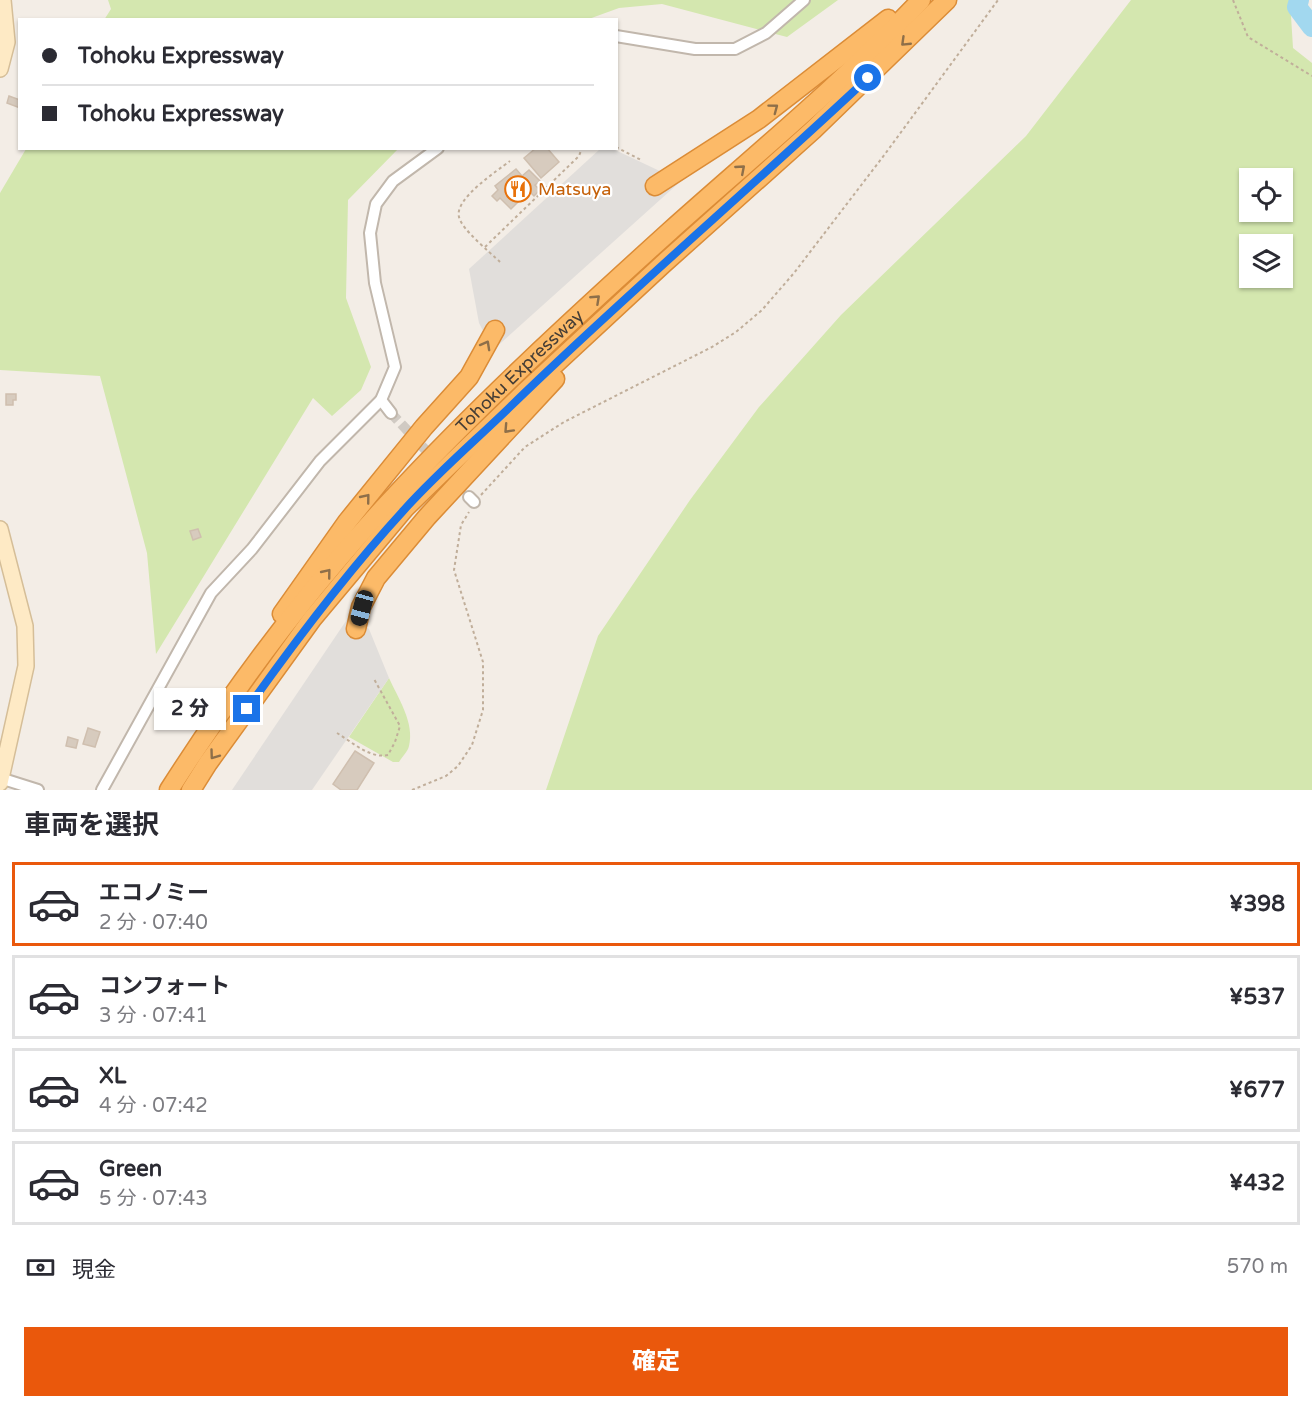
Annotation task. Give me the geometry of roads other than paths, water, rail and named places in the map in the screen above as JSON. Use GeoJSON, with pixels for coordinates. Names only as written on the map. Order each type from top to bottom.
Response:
{"type":"FeatureCollection","features":[{"type":"Feature","properties":{"kind":"highway"},"geometry":{"type":"LineString","coordinates":[[655,186],[759,119],[840,58],[911,0]]}},
{"type":"Feature","properties":{"kind":"highway","name":"Tohoku Expressway"},"geometry":{"type":"LineString","coordinates":[[169,790],[192,754],[298,608],[400,490],[495,394],[583,311],[680,222],[801,117],[921,0]]}},
{"type":"Feature","properties":{"kind":"highway","name":"Tohoku Expressway"},"geometry":{"type":"LineString","coordinates":[[191,790],[312,619],[405,508],[525,392],[663,264],[813,130],[946,0]]}},
{"type":"Feature","properties":{"kind":"highway"},"geometry":{"type":"LineString","coordinates":[[356,629],[362,608],[376,578],[419,526],[663,264]]}},
{"type":"Feature","properties":{"kind":"highway"},"geometry":{"type":"LineString","coordinates":[[192,754],[298,589],[347,522],[424,427],[469,377],[495,330]]}},
{"type":"Feature","properties":{"kind":"street"},"geometry":{"type":"LineString","coordinates":[[0,69],[7,42],[3,0]]}},
{"type":"Feature","properties":{"kind":"street"},"geometry":{"type":"LineString","coordinates":[[618,36],[694,49],[735,49],[766,33],[804,0]]}},
{"type":"Feature","properties":{"kind":"street"},"geometry":{"type":"LineString","coordinates":[[102,790],[212,592],[252,549],[320,461],[381,400],[395,367],[375,283],[370,233],[376,204],[393,181],[435,150]]}},
{"type":"Feature","properties":{"kind":"street"},"geometry":{"type":"LineString","coordinates":[[381,400],[391,413]]}},
{"type":"Feature","properties":{"kind":"street"},"geometry":{"type":"LineString","coordinates":[[0,529],[25,626],[26,656],[19,703],[0,780],[38,790]]}},
{"type":"Feature","properties":{"kind":"waterway"},"geometry":{"type":"LineString","coordinates":[[1299,0],[1297,7],[1312,27]]}},
{"type":"Feature","properties":{"kind":"tunnel"},"geometry":{"type":"LineString","coordinates":[[391,413],[436,461]]}},
{"type":"Feature","properties":{"kind":"place","name":"Matsuya"},"geometry":{"type":"Point","coordinates":[518,189]}}]}
